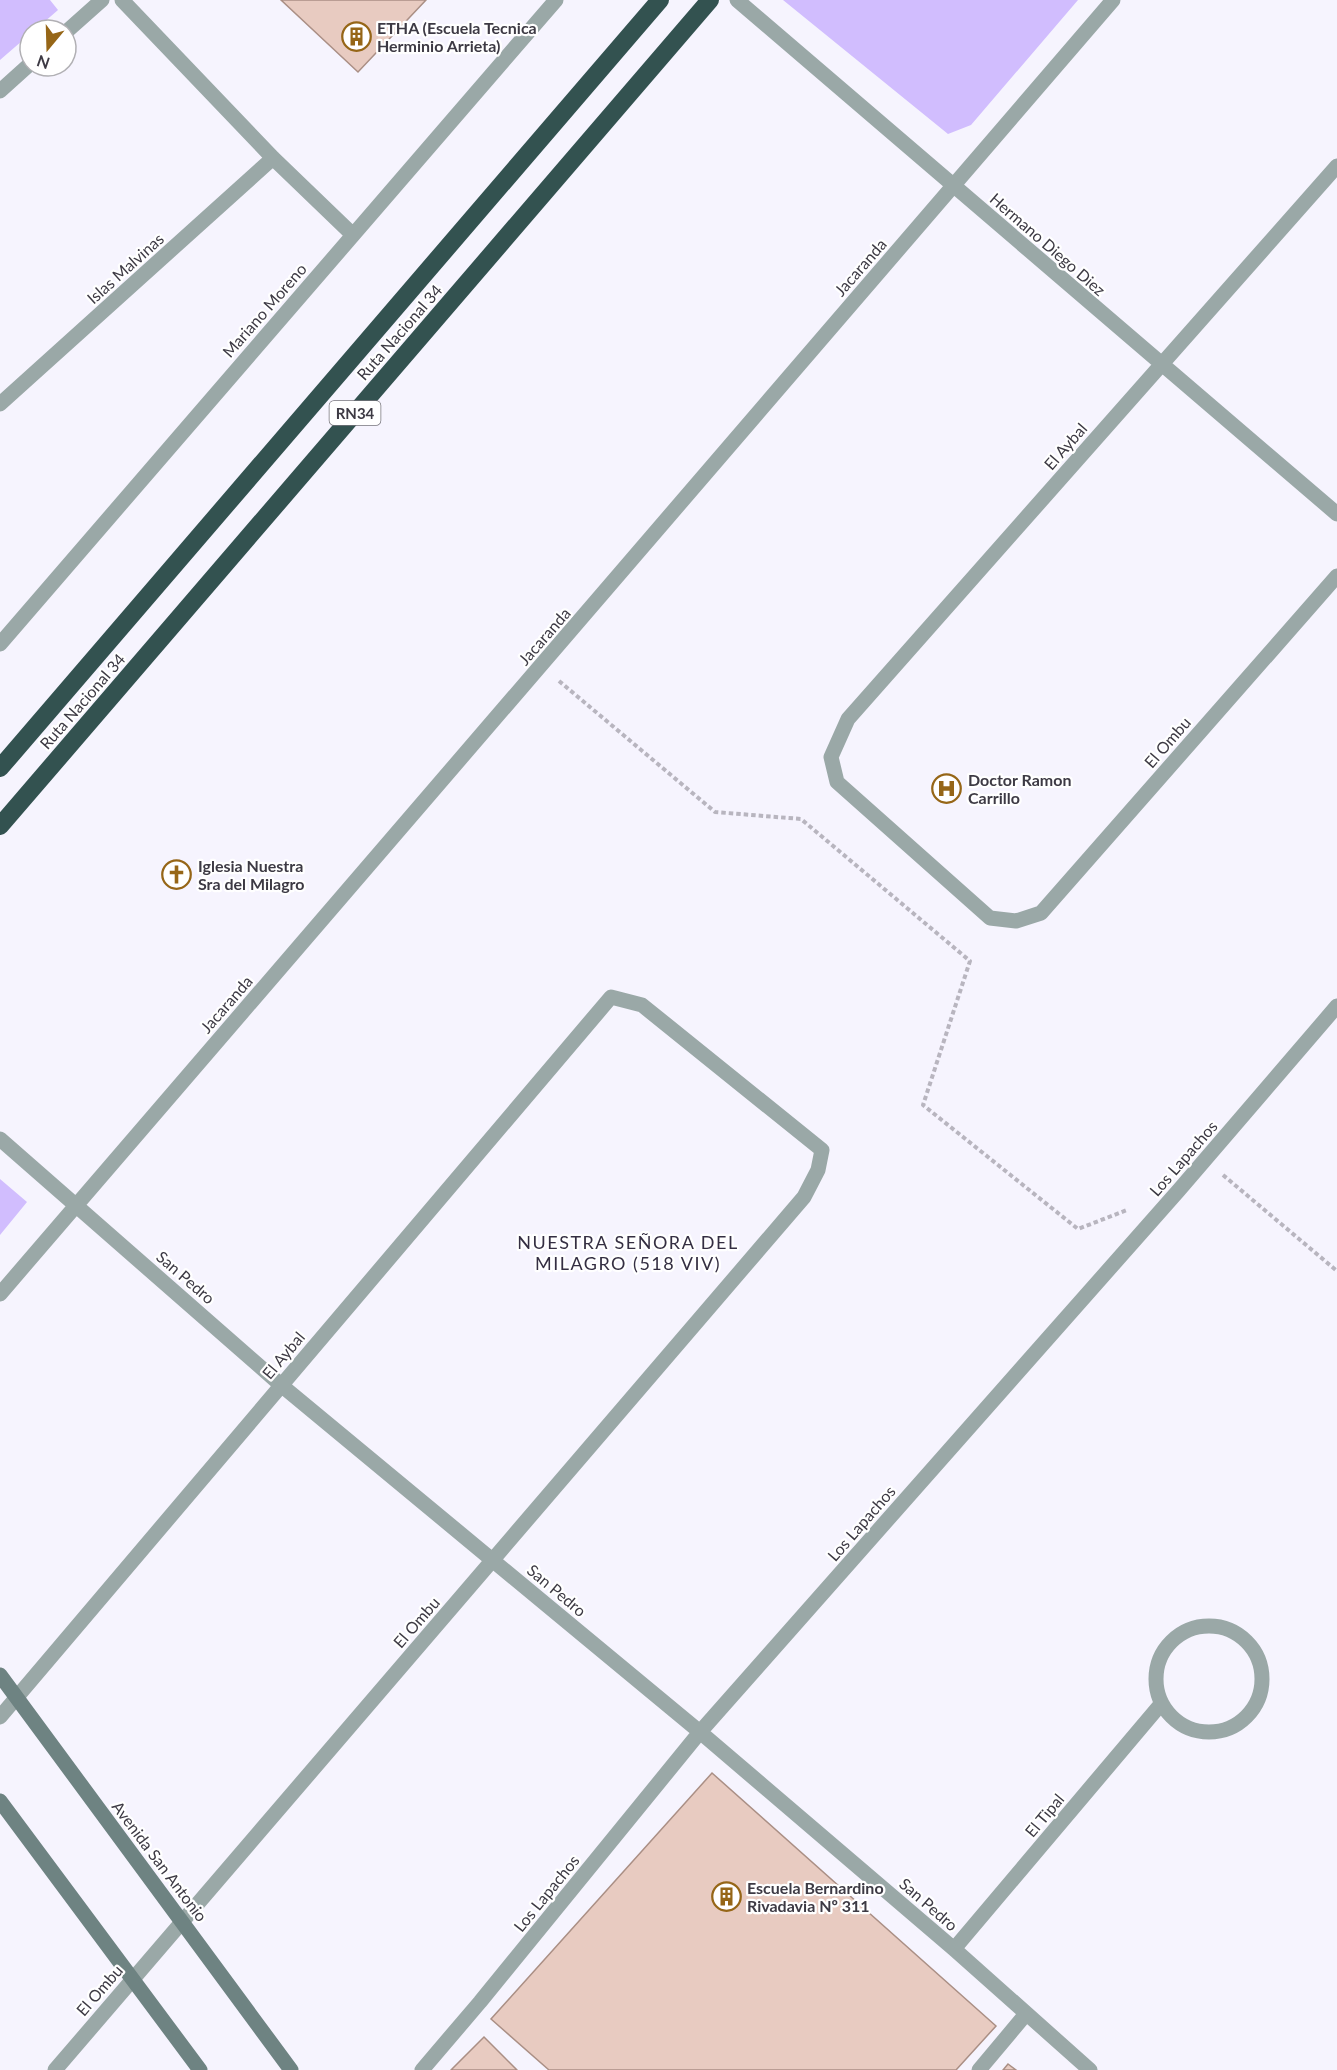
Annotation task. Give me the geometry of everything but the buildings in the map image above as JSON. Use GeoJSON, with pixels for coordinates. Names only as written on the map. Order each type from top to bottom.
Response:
{"type":"FeatureCollection","features":[{"type":"Feature","properties":{"kind":"highway","name":"Ruta Nacional 34"},"geometry":{"type":"LineString","coordinates":[[0,768],[660,0]]}},
{"type":"Feature","properties":{"kind":"highway","name":"Ruta Nacional 34"},"geometry":{"type":"LineString","coordinates":[[0,826],[710,0]]}},
{"type":"Feature","properties":{"kind":"street"},"geometry":{"type":"LineString","coordinates":[[78,21],[102,0]]}},
{"type":"Feature","properties":{"kind":"street"},"geometry":{"type":"LineString","coordinates":[[122,0],[273,158],[354,235]]}},
{"type":"Feature","properties":{"kind":"street","name":"Mariano Moreno"},"geometry":{"type":"LineString","coordinates":[[0,644],[556,0]]}},
{"type":"Feature","properties":{"kind":"street","name":"Hermano Diego Diez"},"geometry":{"type":"LineString","coordinates":[[737,0],[1161,366],[1337,514]]}},
{"type":"Feature","properties":{"kind":"street","name":"Jacaranda"},"geometry":{"type":"LineString","coordinates":[[0,1294],[1113,0]]}},
{"type":"Feature","properties":{"kind":"street"},"geometry":{"type":"LineString","coordinates":[[0,90],[18,74]]}},
{"type":"Feature","properties":{"kind":"street","name":"Islas Malvinas"},"geometry":{"type":"LineString","coordinates":[[0,404],[273,158]]}},
{"type":"Feature","properties":{"kind":"street","name":"El Aybal"},"geometry":{"type":"LineString","coordinates":[[1016,921],[990,918],[837,782],[831,758],[848,719],[1337,166]]}},
{"type":"Feature","properties":{"kind":"street","name":"El Ombu"},"geometry":{"type":"LineString","coordinates":[[1016,921],[1041,913],[1337,576]]}},
{"type":"Feature","properties":{"kind":"street","name":"El Aybal"},"geometry":{"type":"LineString","coordinates":[[0,1717],[611,997],[642,1005],[822,1150],[818,1170],[804,1197]]}},
{"type":"Feature","properties":{"kind":"street","name":"Los Lapachos"},"geometry":{"type":"LineString","coordinates":[[422,2070],[700,1732],[1163,1208],[1337,1006]]}},
{"type":"Feature","properties":{"kind":"street","name":"San Pedro"},"geometry":{"type":"LineString","coordinates":[[0,1139],[281,1385],[700,1732],[954,1949],[1090,2070]]}},
{"type":"Feature","properties":{"kind":"street","name":"El Ombu"},"geometry":{"type":"LineString","coordinates":[[55,2070],[804,1197]]}},
{"type":"Feature","properties":{"kind":"street"},"geometry":{"type":"LineString","coordinates":[[1212,1626],[1228,1629],[1243,1638],[1254,1651],[1262,1667],[1263,1684],[1258,1701],[1249,1716],[1236,1726],[1220,1732],[1202,1732],[1185,1727],[1161,1704],[1156,1686],[1157,1667],[1164,1650],[1176,1637],[1193,1628],[1212,1626]]}},
{"type":"Feature","properties":{"kind":"street","name":"Avenida San Antonio"},"geometry":{"type":"LineString","coordinates":[[0,1675],[291,2070]]}},
{"type":"Feature","properties":{"kind":"street","name":"El Tipal"},"geometry":{"type":"LineString","coordinates":[[954,1949],[1161,1704]]}},
{"type":"Feature","properties":{"kind":"street"},"geometry":{"type":"LineString","coordinates":[[0,1801],[201,2070]]}},
{"type":"Feature","properties":{"kind":"street"},"geometry":{"type":"LineString","coordinates":[[979,2070],[1026,2014]]}},
{"type":"Feature","properties":{"kind":"path"},"geometry":{"type":"LineString","coordinates":[[542,666],[715,812],[801,819],[970,961],[923,1105],[1078,1229],[1128,1210]]}},
{"type":"Feature","properties":{"kind":"path"},"geometry":{"type":"LineString","coordinates":[[1221,1174],[1337,1271]]}},
{"type":"Feature","properties":{"kind":"shaded area"},"geometry":{"type":"Polygon","coordinates":[[[0,0],[50,0],[58,10],[49,18],[18,18],[18,44],[0,60],[0,0]]]}},
{"type":"Feature","properties":{"kind":"shaded area"},"geometry":{"type":"Polygon","coordinates":[[[783,0],[1078,0],[971,125],[948,134],[783,0]]]}},
{"type":"Feature","properties":{"kind":"shaded area"},"geometry":{"type":"Polygon","coordinates":[[[0,1179],[27,1202],[0,1235],[0,1179]]]}},
{"type":"Feature","properties":{"kind":"place","name":"ETHA (Escuela Tecnica Herminio Arrieta)"},"geometry":{"type":"Point","coordinates":[356,36]}},
{"type":"Feature","properties":{"kind":"place","name":"Doctor Ramon Carrillo"},"geometry":{"type":"Point","coordinates":[947,788]}},
{"type":"Feature","properties":{"kind":"place","name":"Iglesia Nuestra Sra del Milagro"},"geometry":{"type":"Point","coordinates":[177,874]}},
{"type":"Feature","properties":{"kind":"place","name":"Escuela Bernardino Rivadavia Nº 311"},"geometry":{"type":"Point","coordinates":[726,1896]}},
{"type":"Feature","properties":{"kind":"district","name":"NUESTRA SEÑORA DEL MILAGRO (518 VIV)"},"geometry":{"type":"Point","coordinates":[628,1252]}}]}
